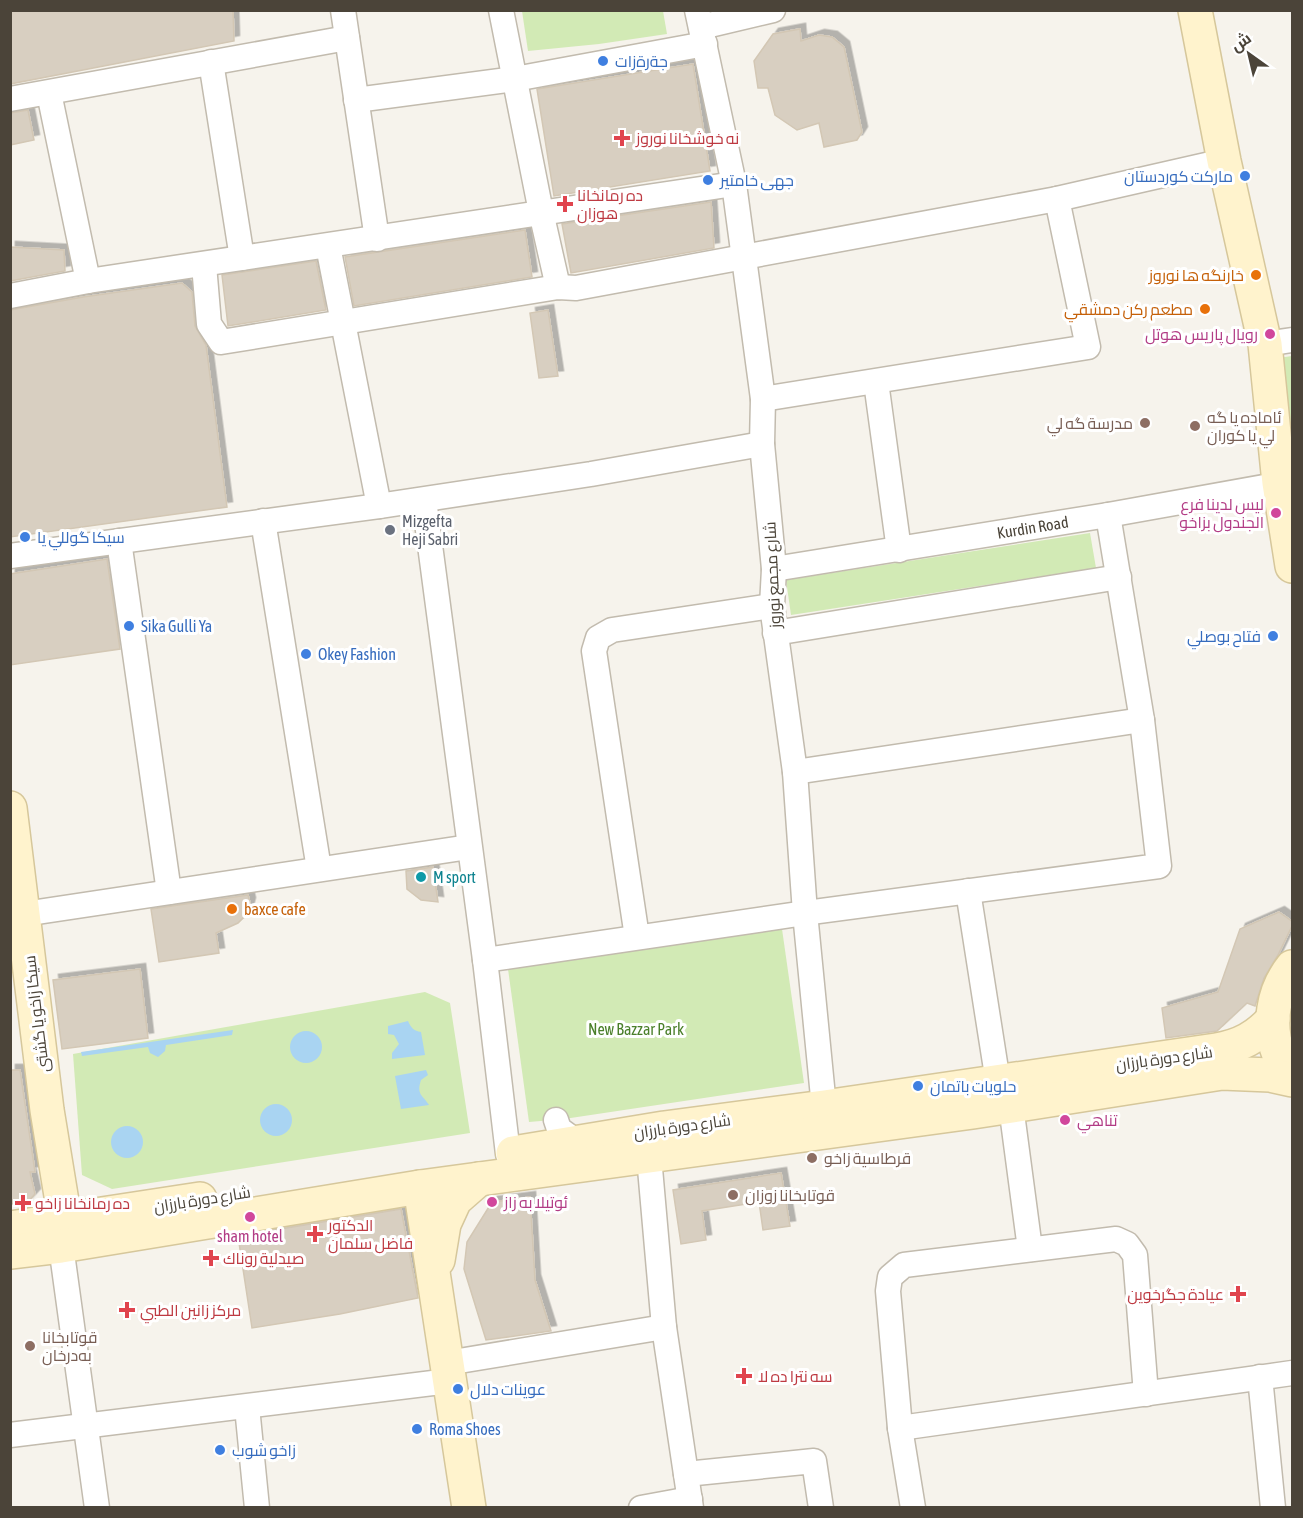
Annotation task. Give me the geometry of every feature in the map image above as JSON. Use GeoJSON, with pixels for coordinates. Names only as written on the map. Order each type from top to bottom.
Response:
{"type":"FeatureCollection","features":[{"type":"Feature","properties":{"kind":"main road"},"geometry":{"type":"LineString","coordinates":[[1195,10],[1224,161],[1279,342],[1293,566]]}},
{"type":"Feature","properties":{"kind":"main road","name":"سیکا زاخو یا گشتى"},"geometry":{"type":"LineString","coordinates":[[10,808],[47,1110],[74,1231]]}},
{"type":"Feature","properties":{"kind":"main road"},"geometry":{"type":"LineString","coordinates":[[1293,967],[1286,975],[1277,995],[1273,1019],[1274,1040],[1279,1057],[1293,1080]]}},
{"type":"Feature","properties":{"kind":"main road","name":"شارع دورة بارزان"},"geometry":{"type":"LineString","coordinates":[[74,1231],[649,1157],[1004,1094],[1230,1048],[1254,1037],[1273,1019]]}},
{"type":"Feature","properties":{"kind":"main road"},"geometry":{"type":"LineString","coordinates":[[1004,1094],[1222,1073],[1258,1074],[1293,1080]]}},
{"type":"Feature","properties":{"kind":"main road","name":"شارع دورة بارزان"},"geometry":{"type":"LineString","coordinates":[[74,1231],[375,1171],[508,1154],[566,1131],[664,1128],[824,1107],[1004,1094]]}},
{"type":"Feature","properties":{"kind":"main road"},"geometry":{"type":"LineString","coordinates":[[434,1282],[444,1224],[455,1200],[479,1179]]}},
{"type":"Feature","properties":{"kind":"main road"},"geometry":{"type":"LineString","coordinates":[[420,1187],[469,1508]]}},
{"type":"Feature","properties":{"kind":"main road"},"geometry":{"type":"LineString","coordinates":[[10,1228],[74,1231]]}},
{"type":"Feature","properties":{"kind":"main road"},"geometry":{"type":"LineString","coordinates":[[10,1252],[74,1231]]}},
{"type":"Feature","properties":{"kind":"street"},"geometry":{"type":"LineString","coordinates":[[343,10],[377,239]]}},
{"type":"Feature","properties":{"kind":"street"},"geometry":{"type":"LineString","coordinates":[[501,10],[540,212],[558,287]]}},
{"type":"Feature","properties":{"kind":"street"},"geometry":{"type":"LineString","coordinates":[[356,100],[515,79],[701,27],[773,10]]}},
{"type":"Feature","properties":{"kind":"street","name":"شارع مجمع نوروز"},"geometry":{"type":"LineString","coordinates":[[701,27],[734,184],[762,399],[762,444],[774,569],[772,606],[795,771],[805,913],[824,1107]]}},
{"type":"Feature","properties":{"kind":"street"},"geometry":{"type":"LineString","coordinates":[[10,99],[347,38]]}},
{"type":"Feature","properties":{"kind":"street"},"geometry":{"type":"LineString","coordinates":[[211,62],[242,258]]}},
{"type":"Feature","properties":{"kind":"street"},"geometry":{"type":"LineString","coordinates":[[49,93],[88,281]]}},
{"type":"Feature","properties":{"kind":"street"},"geometry":{"type":"LineString","coordinates":[[204,265],[209,324],[221,342],[558,287],[576,288],[743,258],[1057,199],[1224,161]]}},
{"type":"Feature","properties":{"kind":"street"},"geometry":{"type":"LineString","coordinates":[[10,296],[88,281],[734,184]]}},
{"type":"Feature","properties":{"kind":"street"},"geometry":{"type":"LineString","coordinates":[[762,399],[1088,347],[1057,199]]}},
{"type":"Feature","properties":{"kind":"street"},"geometry":{"type":"LineString","coordinates":[[328,246],[379,506]]}},
{"type":"Feature","properties":{"kind":"street"},"geometry":{"type":"LineString","coordinates":[[876,382],[899,550]]}},
{"type":"Feature","properties":{"kind":"street"},"geometry":{"type":"LineString","coordinates":[[10,556],[424,500],[762,444]]}},
{"type":"Feature","properties":{"kind":"street","name":"Kurdin Road"},"geometry":{"type":"LineString","coordinates":[[774,569],[1108,515],[1286,482]]}},
{"type":"Feature","properties":{"kind":"street"},"geometry":{"type":"LineString","coordinates":[[424,500],[485,960],[508,1154]]}},
{"type":"Feature","properties":{"kind":"street"},"geometry":{"type":"LineString","coordinates":[[485,960],[805,913],[1159,866],[1142,720],[1108,515]]}},
{"type":"Feature","properties":{"kind":"street"},"geometry":{"type":"LineString","coordinates":[[263,521],[319,869]]}},
{"type":"Feature","properties":{"kind":"street"},"geometry":{"type":"LineString","coordinates":[[118,541],[169,891]]}},
{"type":"Feature","properties":{"kind":"street"},"geometry":{"type":"LineString","coordinates":[[775,633],[1119,578]]}},
{"type":"Feature","properties":{"kind":"street"},"geometry":{"type":"LineString","coordinates":[[637,937],[594,651],[597,638],[612,630],[772,606]]}},
{"type":"Feature","properties":{"kind":"street"},"geometry":{"type":"LineString","coordinates":[[795,771],[1142,720]]}},
{"type":"Feature","properties":{"kind":"street"},"geometry":{"type":"LineString","coordinates":[[24,914],[470,847]]}},
{"type":"Feature","properties":{"kind":"street"},"geometry":{"type":"LineString","coordinates":[[968,891],[1030,1249]]}},
{"type":"Feature","properties":{"kind":"street"},"geometry":{"type":"LineString","coordinates":[[641,1508],[690,1503],[664,1327],[649,1157]]}},
{"type":"Feature","properties":{"kind":"street"},"geometry":{"type":"LineString","coordinates":[[74,1231],[85,1426],[97,1508]]}},
{"type":"Feature","properties":{"kind":"street"},"geometry":{"type":"LineString","coordinates":[[913,1508],[900,1428],[888,1291],[890,1277],[904,1264],[1116,1239],[1127,1244],[1134,1255],[1137,1269],[1146,1394]]}},
{"type":"Feature","properties":{"kind":"street"},"geometry":{"type":"LineString","coordinates":[[10,1435],[247,1407],[448,1372],[664,1327]]}},
{"type":"Feature","properties":{"kind":"street"},"geometry":{"type":"LineString","coordinates":[[900,1428],[1293,1373]]}},
{"type":"Feature","properties":{"kind":"street"},"geometry":{"type":"LineString","coordinates":[[1260,1377],[1273,1508]]}},
{"type":"Feature","properties":{"kind":"street"},"geometry":{"type":"LineString","coordinates":[[247,1407],[257,1508]]}},
{"type":"Feature","properties":{"kind":"street"},"geometry":{"type":"LineString","coordinates":[[686,1474],[814,1461],[821,1508]]}},
{"type":"Feature","properties":{"kind":"green space"},"geometry":{"type":"Polygon","coordinates":[[[522,11],[663,11],[667,34],[528,51],[522,11]]]}},
{"type":"Feature","properties":{"kind":"green space"},"geometry":{"type":"Polygon","coordinates":[[[1292,356],[1292,463],[1271,359],[1292,356]]]}},
{"type":"Feature","properties":{"kind":"green space"},"geometry":{"type":"Polygon","coordinates":[[[1090,533],[1096,568],[791,615],[786,580],[1090,533]]]}},
{"type":"Feature","properties":{"kind":"green space","name":"New Bazzar Park"},"geometry":{"type":"Polygon","coordinates":[[[782,929],[804,1083],[564,1119],[529,1122],[508,969],[782,929]]]}},
{"type":"Feature","properties":{"kind":"green space"},"geometry":{"type":"Polygon","coordinates":[[[425,992],[450,1003],[470,1133],[112,1189],[82,1175],[73,1054],[425,992]]]}},
{"type":"Feature","properties":{"kind":"water"},"geometry":{"type":"Polygon","coordinates":[[[408,1021],[413,1029],[421,1032],[425,1055],[392,1059],[392,1053],[399,1044],[394,1035],[388,1034],[388,1026],[408,1021]]]}},
{"type":"Feature","properties":{"kind":"water"},"geometry":{"type":"Polygon","coordinates":[[[233,1030],[232,1035],[166,1045],[165,1051],[158,1057],[150,1053],[148,1047],[82,1056],[81,1052],[233,1030]]]}},
{"type":"Feature","properties":{"kind":"water"},"geometry":{"type":"Polygon","coordinates":[[[306,1031],[317,1036],[322,1047],[317,1058],[306,1063],[295,1058],[290,1047],[295,1036],[306,1031]]]}},
{"type":"Feature","properties":{"kind":"water"},"geometry":{"type":"Polygon","coordinates":[[[426,1070],[428,1075],[421,1080],[419,1089],[429,1105],[401,1109],[395,1076],[426,1070]]]}},
{"type":"Feature","properties":{"kind":"water"},"geometry":{"type":"Polygon","coordinates":[[[276,1104],[287,1109],[292,1120],[287,1131],[276,1136],[265,1131],[260,1120],[265,1109],[276,1104]]]}},
{"type":"Feature","properties":{"kind":"water"},"geometry":{"type":"Polygon","coordinates":[[[127,1126],[138,1131],[143,1142],[138,1153],[127,1158],[116,1153],[111,1142],[116,1131],[127,1126]]]}},
{"type":"Feature","properties":{"kind":"building"},"geometry":{"type":"Polygon","coordinates":[[[10,10],[233,10],[234,41],[10,84],[10,10]]]}},
{"type":"Feature","properties":{"kind":"building"},"geometry":{"type":"Polygon","coordinates":[[[800,29],[801,41],[819,35],[832,37],[844,47],[862,132],[857,140],[824,147],[819,123],[797,130],[775,115],[768,88],[758,88],[754,61],[773,34],[800,29]]]}},
{"type":"Feature","properties":{"kind":"building"},"geometry":{"type":"Polygon","coordinates":[[[693,64],[710,171],[554,196],[537,89],[693,64]]]}},
{"type":"Feature","properties":{"kind":"building"},"geometry":{"type":"Polygon","coordinates":[[[28,110],[34,140],[10,145],[10,113],[28,110]]]}},
{"type":"Feature","properties":{"kind":"building"},"geometry":{"type":"Polygon","coordinates":[[[711,202],[714,248],[571,273],[562,224],[711,202]]]}},
{"type":"Feature","properties":{"kind":"building"},"geometry":{"type":"Polygon","coordinates":[[[525,230],[532,277],[354,306],[345,257],[525,230]]]}},
{"type":"Feature","properties":{"kind":"building"},"geometry":{"type":"Polygon","coordinates":[[[10,247],[64,250],[65,271],[10,281],[10,247]]]}},
{"type":"Feature","properties":{"kind":"building"},"geometry":{"type":"Polygon","coordinates":[[[316,261],[326,310],[228,326],[222,275],[316,261]]]}},
{"type":"Feature","properties":{"kind":"building"},"geometry":{"type":"Polygon","coordinates":[[[182,283],[192,292],[195,326],[206,345],[227,507],[10,537],[10,310],[182,283]]]}},
{"type":"Feature","properties":{"kind":"building"},"geometry":{"type":"Polygon","coordinates":[[[548,310],[558,376],[539,378],[530,313],[548,310]]]}},
{"type":"Feature","properties":{"kind":"building"},"geometry":{"type":"Polygon","coordinates":[[[107,559],[120,649],[10,665],[10,574],[107,559]]]}},
{"type":"Feature","properties":{"kind":"building","name":"M sport"},"geometry":{"type":"Polygon","coordinates":[[[433,867],[438,902],[421,900],[407,889],[406,871],[433,867]]]}},
{"type":"Feature","properties":{"kind":"building"},"geometry":{"type":"Polygon","coordinates":[[[248,895],[250,903],[247,914],[238,923],[216,933],[219,953],[159,962],[151,909],[248,895]]]}},
{"type":"Feature","properties":{"kind":"building"},"geometry":{"type":"Polygon","coordinates":[[[1279,912],[1293,924],[1264,978],[1255,1006],[1247,1003],[1217,1031],[1166,1038],[1162,1008],[1218,992],[1240,929],[1279,912]]]}},
{"type":"Feature","properties":{"kind":"building"},"geometry":{"type":"Polygon","coordinates":[[[140,969],[148,1038],[62,1049],[53,980],[140,969]]]}},
{"type":"Feature","properties":{"kind":"building"},"geometry":{"type":"Polygon","coordinates":[[[10,1070],[20,1070],[35,1172],[30,1172],[35,1194],[27,1203],[10,1204],[10,1070]]]}},
{"type":"Feature","properties":{"kind":"building"},"geometry":{"type":"Polygon","coordinates":[[[781,1173],[790,1226],[763,1230],[759,1202],[702,1211],[706,1240],[681,1244],[673,1190],[781,1173]]]}},
{"type":"Feature","properties":{"kind":"building"},"geometry":{"type":"Polygon","coordinates":[[[530,1197],[535,1280],[551,1331],[486,1340],[464,1269],[467,1242],[492,1202],[530,1197]]]}},
{"type":"Feature","properties":{"kind":"building"},"geometry":{"type":"Polygon","coordinates":[[[401,1209],[418,1298],[340,1314],[252,1328],[238,1236],[401,1209]]]}},
{"type":"Feature","properties":{"kind":"place","name":"جةرةزات"},"geometry":{"type":"Point","coordinates":[603,61]}},
{"type":"Feature","properties":{"kind":"place","name":"نه خوشخانا نوروز"},"geometry":{"type":"Point","coordinates":[622,138]}},
{"type":"Feature","properties":{"kind":"place","name":"ماركت كوردستان"},"geometry":{"type":"Point","coordinates":[1245,176]}},
{"type":"Feature","properties":{"kind":"place","name":"جهى خامتير"},"geometry":{"type":"Point","coordinates":[708,180]}},
{"type":"Feature","properties":{"kind":"place","name":"ده رمانخانا هوزان"},"geometry":{"type":"Point","coordinates":[565,204]}},
{"type":"Feature","properties":{"kind":"place","name":"خارنگه ها نوروز"},"geometry":{"type":"Point","coordinates":[1256,275]}},
{"type":"Feature","properties":{"kind":"place","name":"مطعم ركن دمشقي"},"geometry":{"type":"Point","coordinates":[1205,309]}},
{"type":"Feature","properties":{"kind":"place","name":"رويال پاريس هوتل"},"geometry":{"type":"Point","coordinates":[1270,334]}},
{"type":"Feature","properties":{"kind":"place","name":"مدرسة گه لي"},"geometry":{"type":"Point","coordinates":[1145,423]}},
{"type":"Feature","properties":{"kind":"place","name":"ئاماده يا گه لي يا كوران"},"geometry":{"type":"Point","coordinates":[1195,426]}},
{"type":"Feature","properties":{"kind":"place","name":"ليس لدينا فرع الجندول بزاخو"},"geometry":{"type":"Point","coordinates":[1276,513]}},
{"type":"Feature","properties":{"kind":"place","name":"Mizgefta Heji Sabri"},"geometry":{"type":"Point","coordinates":[390,530]}},
{"type":"Feature","properties":{"kind":"place","name":"سيكا گوللي يا"},"geometry":{"type":"Point","coordinates":[25,537]}},
{"type":"Feature","properties":{"kind":"place","name":"Sika Gulli Ya"},"geometry":{"type":"Point","coordinates":[129,626]}},
{"type":"Feature","properties":{"kind":"place","name":"فتاح بوصلي"},"geometry":{"type":"Point","coordinates":[1273,636]}},
{"type":"Feature","properties":{"kind":"place","name":"Okey Fashion"},"geometry":{"type":"Point","coordinates":[306,654]}},
{"type":"Feature","properties":{"kind":"place","name":"M sport"},"geometry":{"type":"Point","coordinates":[421,877]}},
{"type":"Feature","properties":{"kind":"place","name":"baxce cafe"},"geometry":{"type":"Point","coordinates":[232,909]}},
{"type":"Feature","properties":{"kind":"place","name":"حلويات باتمان"},"geometry":{"type":"Point","coordinates":[918,1086]}},
{"type":"Feature","properties":{"kind":"place","name":"تناهي"},"geometry":{"type":"Point","coordinates":[1065,1120]}},
{"type":"Feature","properties":{"kind":"place","name":"قرطاسية زاخو"},"geometry":{"type":"Point","coordinates":[812,1158]}},
{"type":"Feature","properties":{"kind":"place","name":"قوتابخانا زوزان"},"geometry":{"type":"Point","coordinates":[733,1195]}},
{"type":"Feature","properties":{"kind":"place","name":"ئوتيلا به زاز"},"geometry":{"type":"Point","coordinates":[492,1202]}},
{"type":"Feature","properties":{"kind":"place","name":"ده رمانخانا زاخو"},"geometry":{"type":"Point","coordinates":[23,1203]}},
{"type":"Feature","properties":{"kind":"place","name":"sham hotel"},"geometry":{"type":"Point","coordinates":[250,1217]}},
{"type":"Feature","properties":{"kind":"place","name":"الدكتور فاضل سلمان"},"geometry":{"type":"Point","coordinates":[315,1234]}},
{"type":"Feature","properties":{"kind":"place","name":"صيدلية روناك"},"geometry":{"type":"Point","coordinates":[211,1258]}},
{"type":"Feature","properties":{"kind":"place","name":"عيادة جگرخوين"},"geometry":{"type":"Point","coordinates":[1238,1294]}},
{"type":"Feature","properties":{"kind":"place","name":"مركز زانين الطبي"},"geometry":{"type":"Point","coordinates":[127,1310]}},
{"type":"Feature","properties":{"kind":"place","name":"قوتابخانا به‌درخان"},"geometry":{"type":"Point","coordinates":[30,1346]}},
{"type":"Feature","properties":{"kind":"place","name":"سه نترا ده لا"},"geometry":{"type":"Point","coordinates":[744,1376]}},
{"type":"Feature","properties":{"kind":"place","name":"عوينات دلال"},"geometry":{"type":"Point","coordinates":[458,1389]}},
{"type":"Feature","properties":{"kind":"place","name":"Roma Shoes"},"geometry":{"type":"Point","coordinates":[417,1429]}},
{"type":"Feature","properties":{"kind":"place","name":"زاخو شوب"},"geometry":{"type":"Point","coordinates":[220,1450]}}]}
